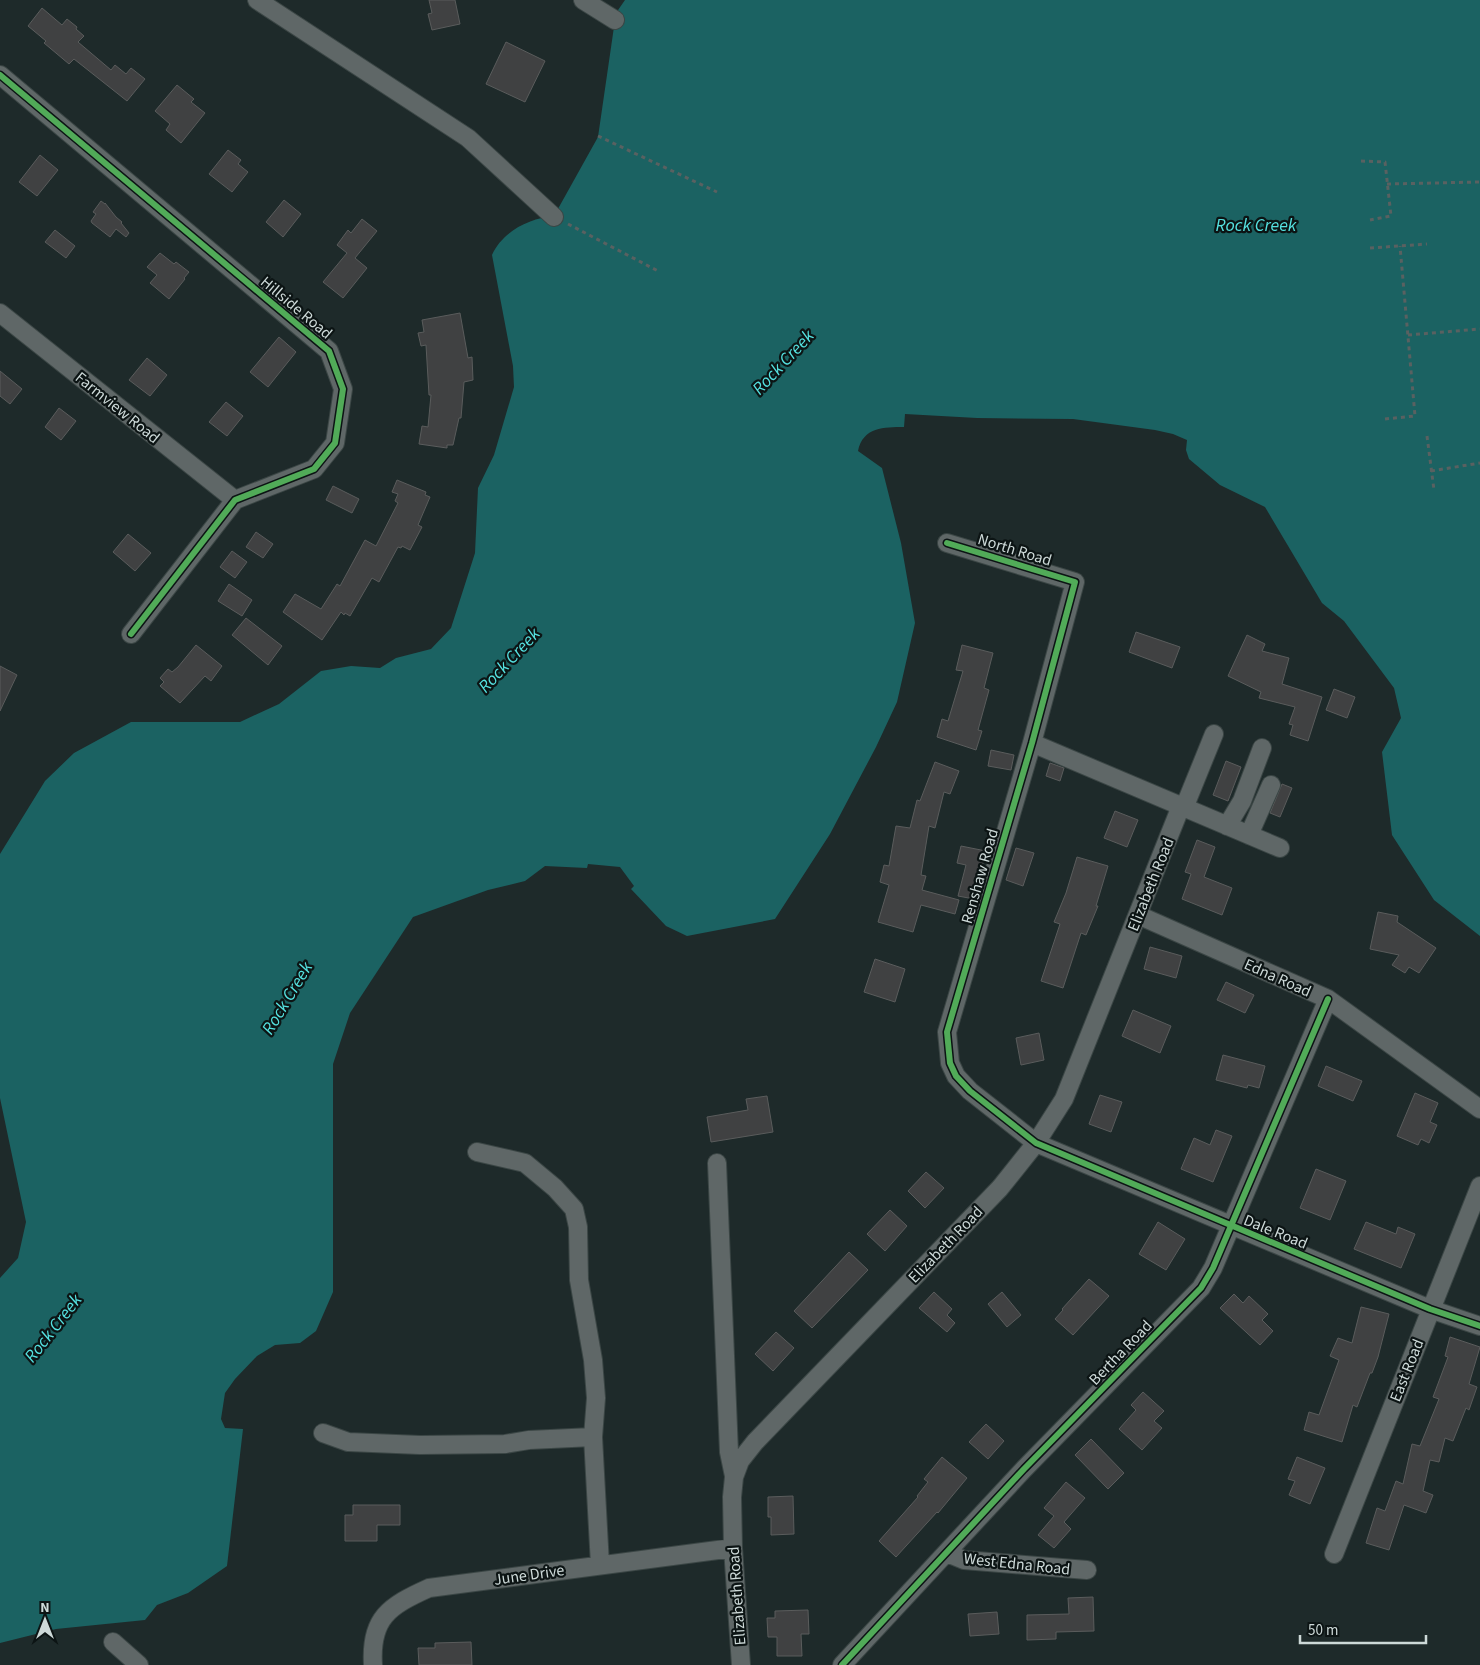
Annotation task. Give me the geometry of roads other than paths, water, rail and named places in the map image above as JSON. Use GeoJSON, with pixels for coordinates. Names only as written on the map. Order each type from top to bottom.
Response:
{"type":"FeatureCollection","features":[{"type":"Feature","properties":{"kind":"street"},"geometry":{"type":"LineString","coordinates":[[258,0],[468,138],[554,216]]}},
{"type":"Feature","properties":{"kind":"street"},"geometry":{"type":"LineString","coordinates":[[583,0],[615,20]]}},
{"type":"Feature","properties":{"kind":"street","name":"Hillside Road"},"geometry":{"type":"LineString","coordinates":[[0,75],[328,351],[344,389],[336,443],[314,469],[235,500]]}},
{"type":"Feature","properties":{"kind":"street","name":"Farmview Road"},"geometry":{"type":"LineString","coordinates":[[0,313],[235,500]]}},
{"type":"Feature","properties":{"kind":"street"},"geometry":{"type":"LineString","coordinates":[[131,634],[235,500]]}},
{"type":"Feature","properties":{"kind":"street","name":"North Road"},"geometry":{"type":"LineString","coordinates":[[947,543],[1075,582]]}},
{"type":"Feature","properties":{"kind":"street","name":"Renshaw Road"},"geometry":{"type":"LineString","coordinates":[[1036,1144],[970,1091],[956,1076],[950,1063],[947,1032],[1032,743],[1075,582]]}},
{"type":"Feature","properties":{"kind":"street","name":"Elizabeth Road"},"geometry":{"type":"LineString","coordinates":[[740,1665],[732,1497],[734,1477],[740,1461],[755,1442],[1000,1188],[1036,1144],[1064,1099],[1214,734]]}},
{"type":"Feature","properties":{"kind":"street"},"geometry":{"type":"LineString","coordinates":[[1032,743],[1280,848]]}},
{"type":"Feature","properties":{"kind":"street"},"geometry":{"type":"LineString","coordinates":[[1227,826],[1242,801],[1262,748]]}},
{"type":"Feature","properties":{"kind":"street"},"geometry":{"type":"LineString","coordinates":[[1249,835],[1271,785]]}},
{"type":"Feature","properties":{"kind":"street","name":"Edna Road"},"geometry":{"type":"LineString","coordinates":[[1138,915],[1328,999],[1480,1109]]}},
{"type":"Feature","properties":{"kind":"street","name":"Bertha Road"},"geometry":{"type":"LineString","coordinates":[[842,1665],[1031,1462],[1201,1288],[1213,1268],[1328,999]]}},
{"type":"Feature","properties":{"kind":"street","name":"Dale Road"},"geometry":{"type":"LineString","coordinates":[[1036,1144],[1430,1309],[1480,1326]]}},
{"type":"Feature","properties":{"kind":"street"},"geometry":{"type":"LineString","coordinates":[[477,1152],[524,1163],[555,1188],[574,1209],[578,1227],[579,1280],[594,1360],[596,1398],[594,1436],[600,1565]]}},
{"type":"Feature","properties":{"kind":"street"},"geometry":{"type":"LineString","coordinates":[[717,1163],[729,1452],[734,1477]]}},
{"type":"Feature","properties":{"kind":"street","name":"East Road"},"geometry":{"type":"LineString","coordinates":[[1334,1554],[1480,1186]]}},
{"type":"Feature","properties":{"kind":"street"},"geometry":{"type":"LineString","coordinates":[[323,1433],[348,1442],[420,1445],[504,1444],[529,1440],[594,1436]]}},
{"type":"Feature","properties":{"kind":"street","name":"June Drive"},"geometry":{"type":"LineString","coordinates":[[372,1665],[374,1635],[382,1618],[397,1604],[429,1588],[733,1548]]}},
{"type":"Feature","properties":{"kind":"street","name":"West Edna Road"},"geometry":{"type":"LineString","coordinates":[[947,1553],[964,1560],[1087,1570]]}},
{"type":"Feature","properties":{"kind":"street"},"geometry":{"type":"LineString","coordinates":[[113,1642],[139,1665]]}},
{"type":"Feature","properties":{"kind":"water","name":"Rock Creek"},"geometry":{"type":"Polygon","coordinates":[[[625,0],[1480,0],[1480,936],[1434,900],[1392,835],[1382,752],[1401,718],[1394,688],[1344,621],[1322,603],[1265,507],[1220,485],[1189,459],[1186,450],[1187,440],[1173,434],[1073,419],[977,418],[905,414],[904,427],[882,428],[869,433],[864,437],[858,451],[882,468],[901,543],[915,623],[897,702],[876,747],[830,834],[775,919],[687,936],[666,926],[631,889],[634,886],[620,867],[588,864],[587,868],[545,866],[525,881],[488,890],[413,917],[350,1013],[333,1064],[333,1292],[316,1331],[300,1343],[275,1345],[257,1356],[235,1379],[225,1393],[221,1419],[225,1428],[243,1429],[227,1566],[188,1593],[157,1605],[145,1620],[56,1629],[0,1643],[0,1278],[18,1258],[26,1222],[0,1098],[0,854],[45,781],[74,753],[131,722],[240,722],[279,704],[321,671],[351,666],[380,668],[396,658],[431,649],[451,628],[475,553],[478,488],[494,455],[514,387],[513,366],[492,255],[502,239],[509,233],[526,223],[554,216],[598,137],[616,13],[625,0]]]}}]}
